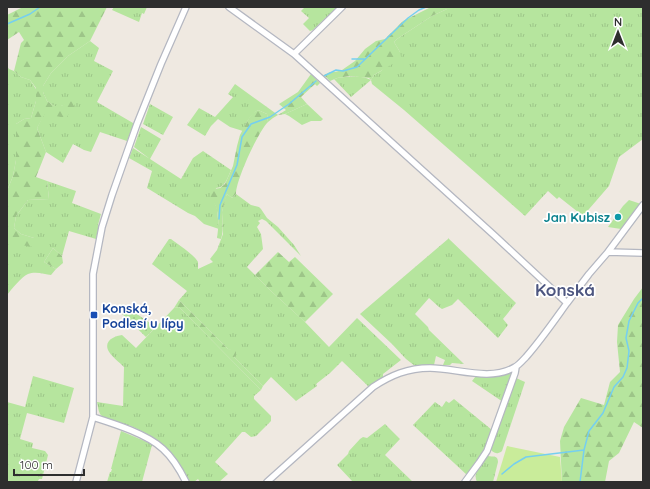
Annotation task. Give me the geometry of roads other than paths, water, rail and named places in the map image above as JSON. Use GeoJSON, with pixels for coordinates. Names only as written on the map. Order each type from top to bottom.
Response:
{"type":"FeatureCollection","features":[{"type":"Feature","properties":{"kind":"street"},"geometry":{"type":"LineString","coordinates":[[76,482],[93,418],[93,274],[102,227],[143,110],[186,7]]}},
{"type":"Feature","properties":{"kind":"street"},"geometry":{"type":"LineString","coordinates":[[229,7],[294,54],[567,303]]}},
{"type":"Feature","properties":{"kind":"street"},"geometry":{"type":"LineString","coordinates":[[294,54],[342,7]]}},
{"type":"Feature","properties":{"kind":"street"},"geometry":{"type":"LineString","coordinates":[[267,482],[373,387],[391,376],[400,372],[426,368],[475,373],[500,373],[516,367],[530,352],[589,274],[608,252],[643,204]]}},
{"type":"Feature","properties":{"kind":"street"},"geometry":{"type":"LineString","coordinates":[[608,252],[643,253]]}},
{"type":"Feature","properties":{"kind":"street"},"geometry":{"type":"LineString","coordinates":[[465,482],[487,451],[516,367]]}},
{"type":"Feature","properties":{"kind":"street"},"geometry":{"type":"LineString","coordinates":[[93,418],[132,431],[164,449],[177,466],[186,482]]}},
{"type":"Feature","properties":{"kind":"waterway"},"geometry":{"type":"LineString","coordinates":[[7,24],[30,14],[40,7]]}},
{"type":"Feature","properties":{"kind":"waterway"},"geometry":{"type":"LineString","coordinates":[[324,76],[336,70],[343,71],[357,67],[408,18],[426,7]]}},
{"type":"Feature","properties":{"kind":"waterway"},"geometry":{"type":"LineString","coordinates":[[352,59],[364,59]]}},
{"type":"Feature","properties":{"kind":"waterway"},"geometry":{"type":"LineString","coordinates":[[219,219],[220,205],[237,165],[242,137],[251,124],[270,117],[289,104],[316,81]]}},
{"type":"Feature","properties":{"kind":"waterway"},"geometry":{"type":"LineString","coordinates":[[580,482],[584,450],[589,431],[603,413],[614,387],[623,377],[627,368],[629,351],[626,338],[629,321],[638,303],[643,298]]}},
{"type":"Feature","properties":{"kind":"waterway"},"geometry":{"type":"LineString","coordinates":[[502,474],[514,464],[526,457],[584,450]]}},
{"type":"Feature","properties":{"kind":"place","name":"Jan Kubisz"},"geometry":{"type":"Point","coordinates":[618,217]}},
{"type":"Feature","properties":{"kind":"place","name":"Konská, Podlesí u lípy"},"geometry":{"type":"Point","coordinates":[94,315]}},
{"type":"Feature","properties":{"kind":"district","name":"Konská"},"geometry":{"type":"Point","coordinates":[565,289]}}]}
